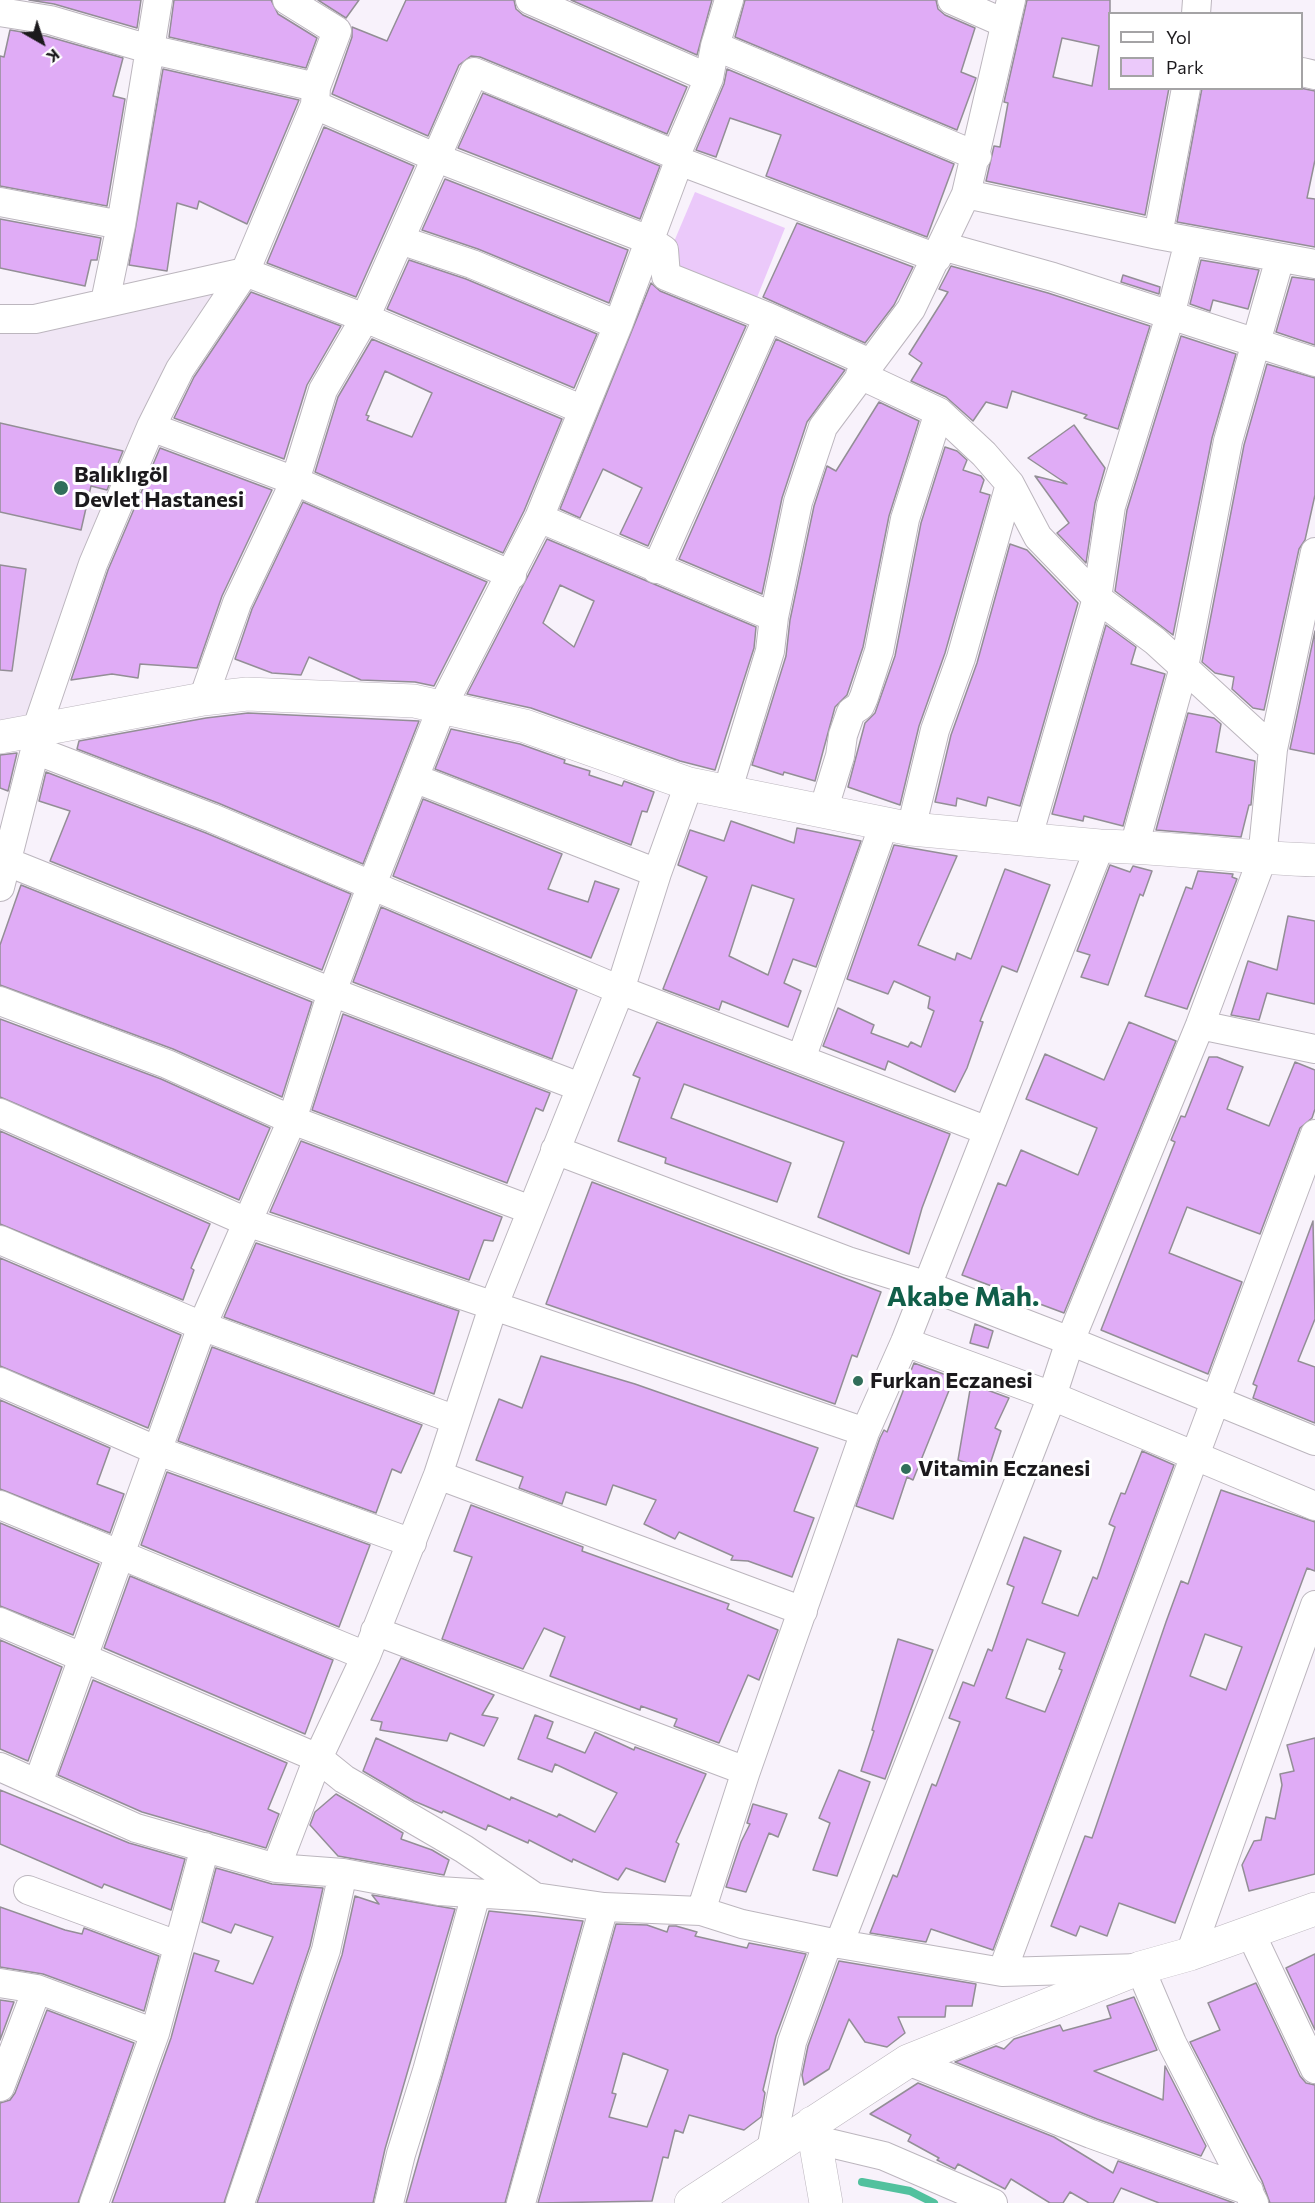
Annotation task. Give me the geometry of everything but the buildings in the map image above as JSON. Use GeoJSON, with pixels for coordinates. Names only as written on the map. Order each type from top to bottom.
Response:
{"type":"FeatureCollection","features":[{"type":"Feature","properties":{"kind":"street"},"geometry":{"type":"LineString","coordinates":[[105,302],[121,225],[158,0]]}},
{"type":"Feature","properties":{"kind":"street"},"geometry":{"type":"LineString","coordinates":[[287,0],[337,31],[316,96],[245,272],[180,369],[151,427],[93,564],[36,741],[2,869],[332,992],[580,1088]]}},
{"type":"Feature","properties":{"kind":"street"},"geometry":{"type":"LineString","coordinates":[[530,0],[709,78]]}},
{"type":"Feature","properties":{"kind":"street"},"geometry":{"type":"LineString","coordinates":[[38,1783],[202,1326],[292,1120],[332,992],[442,707],[512,575],[539,518],[581,409],[618,325],[677,158],[709,78],[715,46],[729,0]]}},
{"type":"Feature","properties":{"kind":"street"},"geometry":{"type":"LineString","coordinates":[[727,792],[770,651],[774,617],[798,502],[824,427],[911,309],[966,194],[1008,11],[952,0]]}},
{"type":"Feature","properties":{"kind":"street"},"geometry":{"type":"LineString","coordinates":[[0,12],[50,20],[316,96],[437,158],[649,240],[664,250],[666,276],[768,317],[939,412],[984,454],[1010,483],[1038,537],[1097,598],[1155,641],[1273,749]]}},
{"type":"Feature","properties":{"kind":"street"},"geometry":{"type":"LineString","coordinates":[[715,46],[976,156]]}},
{"type":"Feature","properties":{"kind":"street"},"geometry":{"type":"LineString","coordinates":[[203,699],[237,603],[295,481],[323,390],[365,318],[474,72],[677,158],[940,252],[1053,277],[1315,362]]}},
{"type":"Feature","properties":{"kind":"street"},"geometry":{"type":"LineString","coordinates":[[1158,235],[1186,90]]}},
{"type":"Feature","properties":{"kind":"street"},"geometry":{"type":"LineString","coordinates":[[966,194],[1158,235],[1315,264]]}},
{"type":"Feature","properties":{"kind":"street"},"geometry":{"type":"LineString","coordinates":[[0,202],[121,225]]}},
{"type":"Feature","properties":{"kind":"street"},"geometry":{"type":"LineString","coordinates":[[399,240],[472,264],[618,325]]}},
{"type":"Feature","properties":{"kind":"street"},"geometry":{"type":"LineString","coordinates":[[1027,840],[1097,598],[1111,506],[1170,316],[1189,240]]}},
{"type":"Feature","properties":{"kind":"street"},"geometry":{"type":"LineString","coordinates":[[1134,846],[1184,667],[1228,441],[1280,258]]}},
{"type":"Feature","properties":{"kind":"street"},"geometry":{"type":"LineString","coordinates":[[0,319],[35,319],[245,272],[365,318],[581,409]]}},
{"type":"Feature","properties":{"kind":"street"},"geometry":{"type":"LineString","coordinates":[[656,569],[768,317]]}},
{"type":"Feature","properties":{"kind":"street"},"geometry":{"type":"LineString","coordinates":[[823,811],[851,712],[860,706],[879,651],[905,519],[939,412]]}},
{"type":"Feature","properties":{"kind":"street"},"geometry":{"type":"LineString","coordinates":[[151,427],[295,481],[512,575]]}},
{"type":"Feature","properties":{"kind":"street"},"geometry":{"type":"LineString","coordinates":[[801,1059],[898,826],[935,730],[961,658],[1010,483]]}},
{"type":"Feature","properties":{"kind":"street"},"geometry":{"type":"LineString","coordinates":[[539,518],[774,617]]}},
{"type":"Feature","properties":{"kind":"street"},"geometry":{"type":"LineString","coordinates":[[771,2150],[792,2042],[834,1943],[1052,1396],[1070,1341],[1200,1025],[1262,859],[1273,749],[1315,552]]}},
{"type":"Feature","properties":{"kind":"street"},"geometry":{"type":"LineString","coordinates":[[36,741],[203,699],[247,694],[414,701],[525,726],[689,784],[898,826],[1027,840],[1101,846],[1134,846],[1262,859],[1315,860]]}},
{"type":"Feature","properties":{"kind":"street"},"geometry":{"type":"LineString","coordinates":[[0,737],[36,741],[371,887],[620,990],[988,1131]]}},
{"type":"Feature","properties":{"kind":"street"},"geometry":{"type":"LineString","coordinates":[[414,778],[657,873]]}},
{"type":"Feature","properties":{"kind":"street"},"geometry":{"type":"LineString","coordinates":[[276,1868],[318,1758],[371,1643],[412,1543],[438,1474],[493,1307],[620,990],[657,873],[689,784]]}},
{"type":"Feature","properties":{"kind":"street"},"geometry":{"type":"LineString","coordinates":[[701,1911],[746,1770],[865,1432],[905,1342],[925,1286],[1101,846]]}},
{"type":"Feature","properties":{"kind":"street"},"geometry":{"type":"LineString","coordinates":[[0,1001],[168,1064],[292,1120],[531,1210]]}},
{"type":"Feature","properties":{"kind":"street"},"geometry":{"type":"LineString","coordinates":[[1200,1025],[1315,1049]]}},
{"type":"Feature","properties":{"kind":"street"},"geometry":{"type":"LineString","coordinates":[[0,1113],[247,1222],[865,1432]]}},
{"type":"Feature","properties":{"kind":"street"},"geometry":{"type":"LineString","coordinates":[[1002,1972],[1315,1134]]}},
{"type":"Feature","properties":{"kind":"street"},"geometry":{"type":"LineString","coordinates":[[555,1150],[848,1261],[925,1286],[1070,1341],[1315,1442]]}},
{"type":"Feature","properties":{"kind":"street"},"geometry":{"type":"LineString","coordinates":[[0,1240],[202,1326],[456,1420]]}},
{"type":"Feature","properties":{"kind":"street"},"geometry":{"type":"LineString","coordinates":[[905,1342],[1052,1396],[1315,1506]]}},
{"type":"Feature","properties":{"kind":"street"},"geometry":{"type":"LineString","coordinates":[[0,1382],[158,1450],[412,1543]]}},
{"type":"Feature","properties":{"kind":"street"},"geometry":{"type":"LineString","coordinates":[[438,1474],[803,1611]]}},
{"type":"Feature","properties":{"kind":"street"},"geometry":{"type":"LineString","coordinates":[[0,1505],[120,1556],[746,1770]]}},
{"type":"Feature","properties":{"kind":"street"},"geometry":{"type":"LineString","coordinates":[[1190,1954],[1308,1648],[1315,1605]]}},
{"type":"Feature","properties":{"kind":"street"},"geometry":{"type":"LineString","coordinates":[[0,1623],[318,1758],[344,1779],[464,1849],[535,1897]]}},
{"type":"Feature","properties":{"kind":"street"},"geometry":{"type":"LineString","coordinates":[[0,1767],[136,1828],[276,1868],[343,1872],[439,1891],[535,1897],[604,1907],[701,1911],[742,1924],[834,1943],[1002,1972],[1140,1968]]}},
{"type":"Feature","properties":{"kind":"street"},"geometry":{"type":"LineString","coordinates":[[94,2203],[155,2033],[205,1847]]}},
{"type":"Feature","properties":{"kind":"street"},"geometry":{"type":"LineString","coordinates":[[240,2203],[326,1950],[343,1872]]}},
{"type":"Feature","properties":{"kind":"street"},"geometry":{"type":"LineString","coordinates":[[28,1890],[177,1945]]}},
{"type":"Feature","properties":{"kind":"street"},"geometry":{"type":"LineString","coordinates":[[389,2203],[400,2154],[427,2071],[476,1894]]}},
{"type":"Feature","properties":{"kind":"street"},"geometry":{"type":"LineString","coordinates":[[521,2203],[604,1907]]}},
{"type":"Feature","properties":{"kind":"street"},"geometry":{"type":"LineString","coordinates":[[692,2203],[771,2150],[814,2132],[908,2061],[1140,1968],[1251,1934],[1315,1909]]}},
{"type":"Feature","properties":{"kind":"street"},"geometry":{"type":"LineString","coordinates":[[1251,1934],[1315,2069]]}},
{"type":"Feature","properties":{"kind":"street"},"geometry":{"type":"LineString","coordinates":[[1140,1968],[1172,2043],[1252,2197]]}},
{"type":"Feature","properties":{"kind":"street"},"geometry":{"type":"LineString","coordinates":[[0,1983],[37,1989],[155,2033]]}},
{"type":"Feature","properties":{"kind":"street"},"geometry":{"type":"LineString","coordinates":[[0,2087],[37,1989]]}},
{"type":"Feature","properties":{"kind":"street"},"geometry":{"type":"LineString","coordinates":[[908,2061],[1252,2197]]}},
{"type":"Feature","properties":{"kind":"street"},"geometry":{"type":"LineString","coordinates":[[814,2132],[826,2203]]}},
{"type":"Feature","properties":{"kind":"street"},"geometry":{"type":"LineString","coordinates":[[814,2132],[884,2156],[993,2203]]}},
{"type":"Feature","properties":{"kind":"shaded area","name":"Balıklıgöl Devlet Hastanesi"},"geometry":{"type":"Polygon","coordinates":[[[223,280],[31,723],[0,728],[0,324],[223,280]]]}},
{"type":"Feature","properties":{"kind":"green space"},"geometry":{"type":"Polygon","coordinates":[[[695,192],[785,228],[756,300],[665,263],[695,192]]]}},
{"type":"Feature","properties":{"kind":"waterway"},"geometry":{"type":"LineString","coordinates":[[862,2182],[910,2191],[934,2203]]}},
{"type":"Feature","properties":{"kind":"place","name":"Balıklıgöl Devlet Hastanesi"},"geometry":{"type":"Point","coordinates":[61,488]}},
{"type":"Feature","properties":{"kind":"place","name":"Furkan Eczanesi"},"geometry":{"type":"Point","coordinates":[858,1381]}},
{"type":"Feature","properties":{"kind":"place","name":"Vitamin Eczanesi"},"geometry":{"type":"Point","coordinates":[906,1469]}},
{"type":"Feature","properties":{"kind":"district","name":"Akabe Mah."},"geometry":{"type":"Point","coordinates":[963,1297]}}]}
